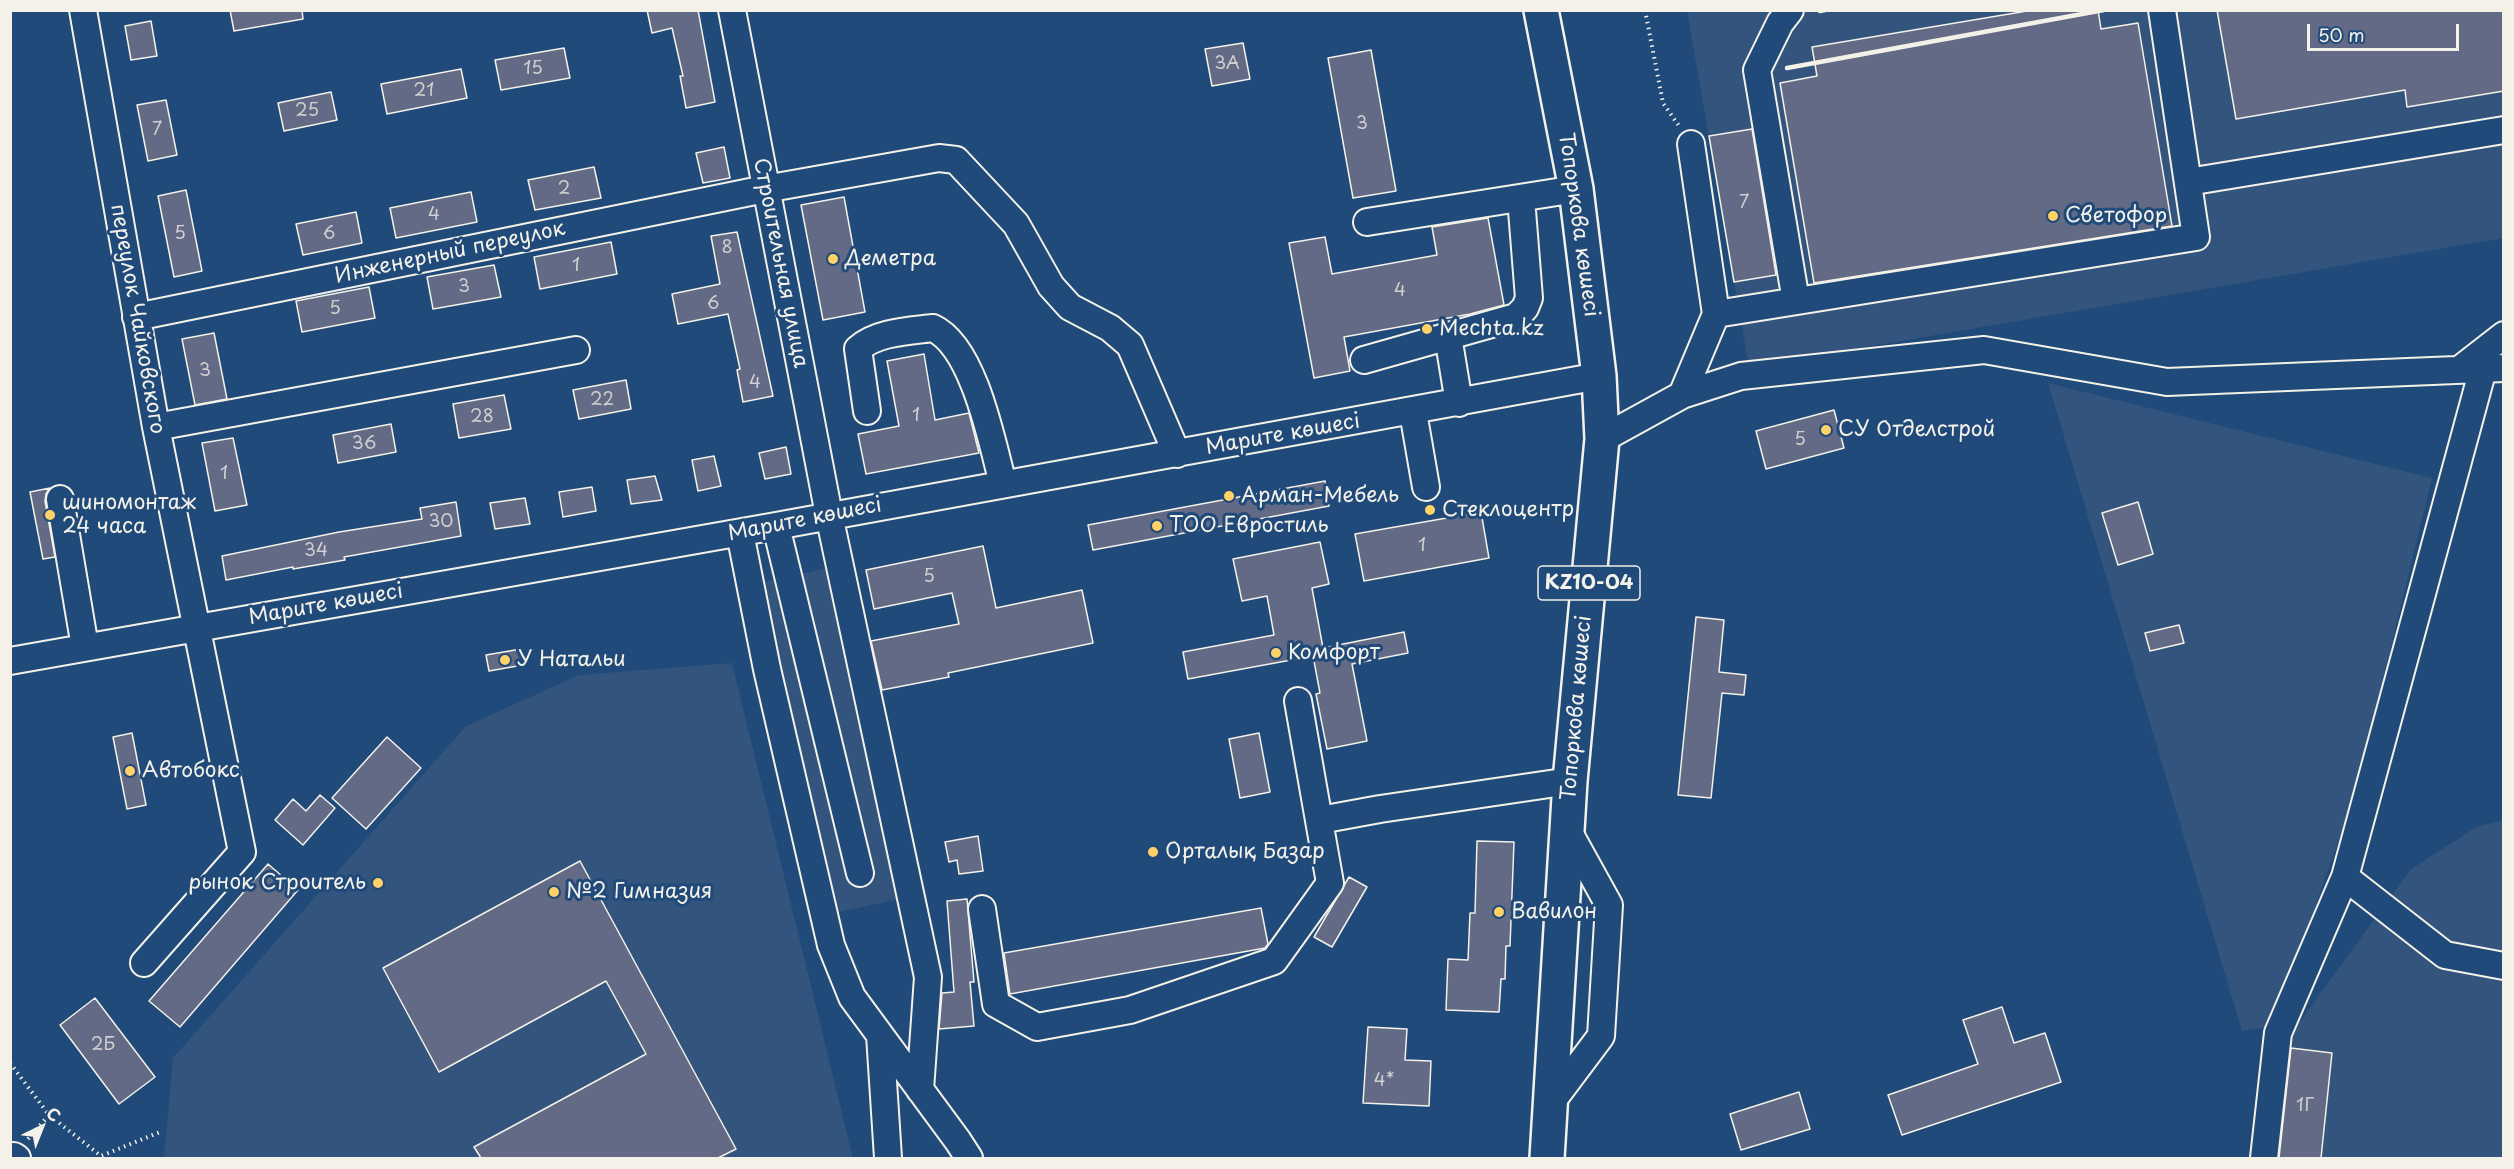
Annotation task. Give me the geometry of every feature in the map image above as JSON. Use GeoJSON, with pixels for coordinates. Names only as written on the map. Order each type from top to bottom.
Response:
{"type":"FeatureCollection","features":[{"type":"Feature","properties":{"kind":"highway","name":"Топоркова көшесі"},"geometry":{"type":"LineString","coordinates":[[1541,10],[1576,189],[1599,376],[1602,439],[1570,780],[1547,1158]]}},
{"type":"Feature","properties":{"kind":"street","name":"переулок Чайковского"},"geometry":{"type":"LineString","coordinates":[[83,10],[156,427],[242,852],[144,963]]}},
{"type":"Feature","properties":{"kind":"street","name":"Строительная улица"},"geometry":{"type":"LineString","coordinates":[[732,10],[830,515],[928,976],[920,1090]]}},
{"type":"Feature","properties":{"kind":"street"},"geometry":{"type":"LineString","coordinates":[[1790,10],[1780,23],[1757,70],[1796,301]]}},
{"type":"Feature","properties":{"kind":"street"},"geometry":{"type":"LineString","coordinates":[[1716,314],[2196,237],[2162,10]]}},
{"type":"Feature","properties":{"kind":"street"},"geometry":{"type":"LineString","coordinates":[[2188,182],[2504,130]]}},
{"type":"Feature","properties":{"kind":"street"},"geometry":{"type":"LineString","coordinates":[[1682,395],[1716,314],[1691,144]]}},
{"type":"Feature","properties":{"kind":"street","name":"Инженерный переулок"},"geometry":{"type":"LineString","coordinates":[[136,317],[765,189],[939,158],[956,160],[1016,224],[1051,286],[1070,307],[1110,328],[1130,345],[1176,454]]}},
{"type":"Feature","properties":{"kind":"street"},"geometry":{"type":"LineString","coordinates":[[1366,222],[1576,189]]}},
{"type":"Feature","properties":{"kind":"street"},"geometry":{"type":"LineString","coordinates":[[1364,360],[1516,317],[1525,308],[1529,298],[1521,198]]}},
{"type":"Feature","properties":{"kind":"street"},"geometry":{"type":"LineString","coordinates":[[867,411],[858,349],[866,341],[881,336],[933,328],[940,331],[957,349],[966,366],[981,406],[1004,484]]}},
{"type":"Feature","properties":{"kind":"street"},"geometry":{"type":"LineString","coordinates":[[2264,1158],[2278,1034],[2345,877],[2482,369],[2504,335]]}},
{"type":"Feature","properties":{"kind":"street"},"geometry":{"type":"LineString","coordinates":[[1449,336],[1459,403]]}},
{"type":"Feature","properties":{"kind":"street"},"geometry":{"type":"LineString","coordinates":[[156,427],[576,350]]}},
{"type":"Feature","properties":{"kind":"street"},"geometry":{"type":"LineString","coordinates":[[1602,439],[1682,395],[1741,376],[1984,350],[2167,382],[2482,369]]}},
{"type":"Feature","properties":{"kind":"street","name":"Марите көшесі"},"geometry":{"type":"LineString","coordinates":[[10,661],[740,533],[1413,412],[1599,376]]}},
{"type":"Feature","properties":{"kind":"street"},"geometry":{"type":"LineString","coordinates":[[1413,412],[1426,487]]}},
{"type":"Feature","properties":{"kind":"street"},"geometry":{"type":"LineString","coordinates":[[60,499],[85,647]]}},
{"type":"Feature","properties":{"kind":"street"},"geometry":{"type":"LineString","coordinates":[[776,526],[861,873]]}},
{"type":"Feature","properties":{"kind":"street"},"geometry":{"type":"LineString","coordinates":[[740,533],[767,669],[831,945],[852,997],[969,1158]]}},
{"type":"Feature","properties":{"kind":"street"},"geometry":{"type":"LineString","coordinates":[[982,909],[996,1004],[1037,1027],[1130,1010],[1274,961],[1330,883],[1298,701]]}},
{"type":"Feature","properties":{"kind":"street"},"geometry":{"type":"LineString","coordinates":[[1320,820],[1380,808],[1570,780]]}},
{"type":"Feature","properties":{"kind":"street"},"geometry":{"type":"LineString","coordinates":[[1550,1104],[1601,1036],[1606,960],[1609,905],[1567,829]]}},
{"type":"Feature","properties":{"kind":"street"},"geometry":{"type":"LineString","coordinates":[[2345,877],[2445,955],[2504,966]]}},
{"type":"Feature","properties":{"kind":"street"},"geometry":{"type":"LineString","coordinates":[[880,1035],[888,1158]]}},
{"type":"Feature","properties":{"kind":"path"},"geometry":{"type":"LineString","coordinates":[[1645,10],[1663,103],[1691,144]]}},
{"type":"Feature","properties":{"kind":"path"},"geometry":{"type":"LineString","coordinates":[[10,1063],[49,1115],[101,1156],[160,1132]]}},
{"type":"Feature","properties":{"kind":"path"},"geometry":{"type":"LineString","coordinates":[[15,1158],[49,1115]]}},
{"type":"Feature","properties":{"kind":"shaded area"},"geometry":{"type":"Polygon","coordinates":[[[1687,11],[2503,11],[2503,238],[1749,367],[1687,11]]]}},
{"type":"Feature","properties":{"kind":"shaded area"},"geometry":{"type":"Polygon","coordinates":[[[2048,383],[2432,478],[2355,795],[2272,1026],[2242,1031],[2048,383]]]}},
{"type":"Feature","properties":{"kind":"shaded area"},"geometry":{"type":"Polygon","coordinates":[[[828,568],[900,899],[834,913],[763,582],[828,568]]]}},
{"type":"Feature","properties":{"kind":"shaded area","name":"№2 Гимназия"},"geometry":{"type":"Polygon","coordinates":[[[732,663],[853,1158],[164,1158],[173,1058],[466,726],[579,675],[732,663]]]}},
{"type":"Feature","properties":{"kind":"shaded area"},"geometry":{"type":"Polygon","coordinates":[[[2503,820],[2503,1158],[2277,1158],[2289,1048],[2296,1027],[2410,870],[2476,827],[2503,820]]]}},
{"type":"Feature","properties":{"kind":"building"},"geometry":{"type":"Polygon","coordinates":[[[230,10],[302,10],[303,19],[234,31],[230,10]]]}},
{"type":"Feature","properties":{"kind":"building"},"geometry":{"type":"Polygon","coordinates":[[[647,10],[698,10],[715,102],[686,108],[680,76],[683,76],[672,28],[652,33],[647,10]]]}},
{"type":"Feature","properties":{"kind":"building"},"geometry":{"type":"Polygon","coordinates":[[[2033,10],[2098,10],[2101,29],[2138,23],[2172,226],[1814,283],[1780,83],[1817,76],[1812,47],[2033,10]]]}},
{"type":"Feature","properties":{"kind":"building"},"geometry":{"type":"Polygon","coordinates":[[[2217,10],[2504,10],[2504,91],[2407,107],[2405,90],[2236,119],[2217,10]]]}},
{"type":"Feature","properties":{"kind":"building"},"geometry":{"type":"Polygon","coordinates":[[[151,21],[157,56],[131,60],[125,26],[151,21]]]}},
{"type":"Feature","properties":{"kind":"building"},"geometry":{"type":"Polygon","coordinates":[[[1243,43],[1250,79],[1212,86],[1205,49],[1243,43]]]}},
{"type":"Feature","properties":{"kind":"building"},"geometry":{"type":"Polygon","coordinates":[[[564,48],[570,78],[501,90],[495,60],[564,48]]]}},
{"type":"Feature","properties":{"kind":"building"},"geometry":{"type":"Polygon","coordinates":[[[1371,50],[1396,191],[1353,198],[1328,58],[1371,50]]]}},
{"type":"Feature","properties":{"kind":"building"},"geometry":{"type":"Polygon","coordinates":[[[461,69],[467,98],[387,114],[381,84],[461,69]]]}},
{"type":"Feature","properties":{"kind":"building"},"geometry":{"type":"Polygon","coordinates":[[[331,92],[337,120],[284,131],[278,103],[331,92]]]}},
{"type":"Feature","properties":{"kind":"building"},"geometry":{"type":"Polygon","coordinates":[[[166,100],[177,155],[148,161],[137,105],[166,100]]]}},
{"type":"Feature","properties":{"kind":"building"},"geometry":{"type":"Polygon","coordinates":[[[1752,129],[1776,275],[1734,282],[1709,136],[1752,129]]]}},
{"type":"Feature","properties":{"kind":"building"},"geometry":{"type":"Polygon","coordinates":[[[724,147],[730,178],[703,183],[696,153],[724,147]]]}},
{"type":"Feature","properties":{"kind":"building"},"geometry":{"type":"Polygon","coordinates":[[[594,167],[601,198],[535,210],[528,180],[594,167]]]}},
{"type":"Feature","properties":{"kind":"building"},"geometry":{"type":"Polygon","coordinates":[[[186,190],[202,271],[174,277],[158,196],[186,190]]]}},
{"type":"Feature","properties":{"kind":"building"},"geometry":{"type":"Polygon","coordinates":[[[471,192],[477,222],[396,238],[390,208],[471,192]]]}},
{"type":"Feature","properties":{"kind":"building","name":"Деметра"},"geometry":{"type":"Polygon","coordinates":[[[844,197],[865,312],[823,320],[801,205],[844,197]]]}},
{"type":"Feature","properties":{"kind":"building"},"geometry":{"type":"Polygon","coordinates":[[[356,212],[362,243],[303,255],[296,224],[356,212]]]}},
{"type":"Feature","properties":{"kind":"building"},"geometry":{"type":"Polygon","coordinates":[[[1488,218],[1504,305],[1470,314],[1344,337],[1350,371],[1314,378],[1289,243],[1325,237],[1332,274],[1437,255],[1432,227],[1488,218]]]}},
{"type":"Feature","properties":{"kind":"building"},"geometry":{"type":"Polygon","coordinates":[[[737,232],[773,396],[743,402],[737,370],[740,369],[728,314],[678,324],[672,294],[720,284],[711,236],[737,232]]]}},
{"type":"Feature","properties":{"kind":"building"},"geometry":{"type":"Polygon","coordinates":[[[611,242],[617,274],[540,289],[534,257],[611,242]]]}},
{"type":"Feature","properties":{"kind":"building"},"geometry":{"type":"Polygon","coordinates":[[[494,265],[501,297],[433,309],[427,277],[494,265]]]}},
{"type":"Feature","properties":{"kind":"building"},"geometry":{"type":"Polygon","coordinates":[[[369,287],[375,318],[302,332],[296,301],[369,287]]]}},
{"type":"Feature","properties":{"kind":"building"},"geometry":{"type":"Polygon","coordinates":[[[214,333],[227,399],[195,405],[182,339],[214,333]]]}},
{"type":"Feature","properties":{"kind":"building"},"geometry":{"type":"Polygon","coordinates":[[[924,354],[935,420],[969,413],[979,453],[866,474],[858,434],[899,426],[887,361],[924,354]]]}},
{"type":"Feature","properties":{"kind":"building"},"geometry":{"type":"Polygon","coordinates":[[[626,380],[631,409],[579,419],[573,390],[626,380]]]}},
{"type":"Feature","properties":{"kind":"building"},"geometry":{"type":"Polygon","coordinates":[[[504,395],[511,429],[459,438],[453,404],[504,395]]]}},
{"type":"Feature","properties":{"kind":"building"},"geometry":{"type":"Polygon","coordinates":[[[1834,410],[1844,448],[1766,469],[1756,431],[1834,410]]]}},
{"type":"Feature","properties":{"kind":"building"},"geometry":{"type":"Polygon","coordinates":[[[391,424],[396,452],[338,463],[333,435],[391,424]]]}},
{"type":"Feature","properties":{"kind":"building"},"geometry":{"type":"Polygon","coordinates":[[[233,438],[247,505],[215,511],[202,443],[233,438]]]}},
{"type":"Feature","properties":{"kind":"building"},"geometry":{"type":"Polygon","coordinates":[[[786,447],[791,474],[765,479],[759,453],[786,447]]]}},
{"type":"Feature","properties":{"kind":"building"},"geometry":{"type":"Polygon","coordinates":[[[714,456],[721,486],[698,491],[692,460],[714,456]]]}},
{"type":"Feature","properties":{"kind":"building"},"geometry":{"type":"Polygon","coordinates":[[[655,476],[662,500],[631,504],[627,480],[655,476]]]}},
{"type":"Feature","properties":{"kind":"building"},"geometry":{"type":"Polygon","coordinates":[[[1325,481],[1329,506],[1093,550],[1088,525],[1325,481]]]}},
{"type":"Feature","properties":{"kind":"building"},"geometry":{"type":"Polygon","coordinates":[[[592,487],[596,511],[563,517],[559,492],[592,487]]]}},
{"type":"Feature","properties":{"kind":"building"},"geometry":{"type":"Polygon","coordinates":[[[50,488],[45,501],[55,557],[43,559],[30,492],[50,488]]]}},
{"type":"Feature","properties":{"kind":"building"},"geometry":{"type":"Polygon","coordinates":[[[525,498],[530,524],[495,529],[490,503],[525,498]]]}},
{"type":"Feature","properties":{"kind":"building"},"geometry":{"type":"Polygon","coordinates":[[[456,502],[461,536],[344,557],[345,560],[226,580],[222,556],[339,532],[422,519],[420,508],[456,502]]]}},
{"type":"Feature","properties":{"kind":"building"},"geometry":{"type":"Polygon","coordinates":[[[2138,502],[2153,554],[2118,565],[2102,513],[2138,502]]]}},
{"type":"Feature","properties":{"kind":"building"},"geometry":{"type":"Polygon","coordinates":[[[1481,512],[1489,558],[1364,581],[1355,534],[1481,512]]]}},
{"type":"Feature","properties":{"kind":"building"},"geometry":{"type":"Polygon","coordinates":[[[1320,542],[1329,584],[1312,588],[1323,648],[1404,632],[1408,653],[1352,664],[1367,741],[1327,749],[1316,694],[1320,693],[1313,656],[1188,679],[1183,652],[1274,635],[1267,596],[1242,601],[1233,559],[1320,542]]]}},
{"type":"Feature","properties":{"kind":"building"},"geometry":{"type":"Polygon","coordinates":[[[983,546],[996,608],[1082,590],[1093,643],[948,673],[949,677],[882,690],[871,641],[959,624],[952,593],[874,609],[866,570],[983,546]]]}},
{"type":"Feature","properties":{"kind":"building"},"geometry":{"type":"Polygon","coordinates":[[[1696,617],[1724,620],[1719,672],[1746,675],[1744,695],[1722,693],[1711,798],[1678,795],[1696,617]]]}},
{"type":"Feature","properties":{"kind":"building"},"geometry":{"type":"Polygon","coordinates":[[[2179,625],[2184,643],[2150,651],[2145,633],[2179,625]]]}},
{"type":"Feature","properties":{"kind":"building","name":"У Натальи"},"geometry":{"type":"Polygon","coordinates":[[[521,649],[523,665],[489,671],[486,655],[521,649]]]}},
{"type":"Feature","properties":{"kind":"building","name":"Автобокс"},"geometry":{"type":"Polygon","coordinates":[[[132,733],[146,805],[127,809],[113,737],[132,733]]]}},
{"type":"Feature","properties":{"kind":"building"},"geometry":{"type":"Polygon","coordinates":[[[1259,733],[1270,792],[1240,798],[1229,739],[1259,733]]]}},
{"type":"Feature","properties":{"kind":"building"},"geometry":{"type":"Polygon","coordinates":[[[387,737],[421,768],[366,829],[332,798],[387,737]]]}},
{"type":"Feature","properties":{"kind":"building"},"geometry":{"type":"Polygon","coordinates":[[[320,795],[335,808],[303,845],[275,820],[293,799],[306,811],[320,795]]]}},
{"type":"Feature","properties":{"kind":"building"},"geometry":{"type":"Polygon","coordinates":[[[978,836],[983,871],[959,874],[957,860],[949,862],[945,842],[978,836]]]}},
{"type":"Feature","properties":{"kind":"building"},"geometry":{"type":"Polygon","coordinates":[[[1477,841],[1514,842],[1510,946],[1506,946],[1505,979],[1501,979],[1499,1012],[1446,1010],[1448,959],[1468,960],[1470,913],[1475,913],[1477,841]]]}},
{"type":"Feature","properties":{"kind":"building"},"geometry":{"type":"Polygon","coordinates":[[[580,861],[736,1149],[718,1158],[481,1158],[474,1147],[646,1054],[606,981],[439,1072],[383,968],[580,861]]]}},
{"type":"Feature","properties":{"kind":"building"},"geometry":{"type":"Polygon","coordinates":[[[268,864],[298,890],[180,1027],[149,1001],[268,864]]]}},
{"type":"Feature","properties":{"kind":"building"},"geometry":{"type":"Polygon","coordinates":[[[1349,877],[1367,887],[1332,947],[1314,937],[1349,877]]]}},
{"type":"Feature","properties":{"kind":"building"},"geometry":{"type":"Polygon","coordinates":[[[967,899],[974,982],[970,982],[974,1026],[939,1029],[942,993],[954,992],[947,901],[967,899]]]}},
{"type":"Feature","properties":{"kind":"building"},"geometry":{"type":"Polygon","coordinates":[[[1261,908],[1268,944],[1265,948],[1010,994],[1004,953],[1261,908]]]}},
{"type":"Feature","properties":{"kind":"building"},"geometry":{"type":"Polygon","coordinates":[[[95,998],[155,1077],[119,1104],[60,1025],[95,998]]]}},
{"type":"Feature","properties":{"kind":"building"},"geometry":{"type":"Polygon","coordinates":[[[2002,1007],[2014,1043],[2045,1033],[2061,1082],[1902,1135],[1888,1095],[1978,1064],[1963,1020],[2002,1007]]]}},
{"type":"Feature","properties":{"kind":"building"},"geometry":{"type":"Polygon","coordinates":[[[1368,1027],[1407,1029],[1405,1060],[1431,1061],[1429,1106],[1363,1103],[1368,1027]]]}},
{"type":"Feature","properties":{"kind":"building"},"geometry":{"type":"Polygon","coordinates":[[[2291,1048],[2332,1053],[2321,1158],[2279,1158],[2291,1048]]]}},
{"type":"Feature","properties":{"kind":"building"},"geometry":{"type":"Polygon","coordinates":[[[1799,1092],[1810,1129],[1741,1150],[1730,1114],[1799,1092]]]}},
{"type":"Feature","properties":{"kind":"railway"},"geometry":{"type":"LineString","coordinates":[[1820,11],[1825,10]]}},
{"type":"Feature","properties":{"kind":"railway"},"geometry":{"type":"LineString","coordinates":[[1787,68],[2104,10]]}},
{"type":"Feature","properties":{"kind":"place","name":"Светофор"},"geometry":{"type":"Point","coordinates":[2053,216]}},
{"type":"Feature","properties":{"kind":"place","name":"Деметра"},"geometry":{"type":"Point","coordinates":[833,259]}},
{"type":"Feature","properties":{"kind":"place","name":"Mechta.kz"},"geometry":{"type":"Point","coordinates":[1427,329]}},
{"type":"Feature","properties":{"kind":"place","name":"СУ Отделстрой"},"geometry":{"type":"Point","coordinates":[1826,430]}},
{"type":"Feature","properties":{"kind":"place","name":"Арман-Мебель"},"geometry":{"type":"Point","coordinates":[1229,496]}},
{"type":"Feature","properties":{"kind":"place","name":"Стеклоцентр"},"geometry":{"type":"Point","coordinates":[1430,510]}},
{"type":"Feature","properties":{"kind":"place","name":"шиномонтаж 24 часа"},"geometry":{"type":"Point","coordinates":[50,515]}},
{"type":"Feature","properties":{"kind":"place","name":"ТОО Евростиль"},"geometry":{"type":"Point","coordinates":[1157,526]}},
{"type":"Feature","properties":{"kind":"place","name":"Комфорт"},"geometry":{"type":"Point","coordinates":[1276,653]}},
{"type":"Feature","properties":{"kind":"place","name":"У Натальи"},"geometry":{"type":"Point","coordinates":[505,660]}},
{"type":"Feature","properties":{"kind":"place","name":"Автобокс"},"geometry":{"type":"Point","coordinates":[130,771]}},
{"type":"Feature","properties":{"kind":"place","name":"Орталық Базар"},"geometry":{"type":"Point","coordinates":[1153,852]}},
{"type":"Feature","properties":{"kind":"place","name":"рынок Строитель"},"geometry":{"type":"Point","coordinates":[378,883]}},
{"type":"Feature","properties":{"kind":"place","name":"№2 Гимназия"},"geometry":{"type":"Point","coordinates":[554,892]}},
{"type":"Feature","properties":{"kind":"place","name":"Вавилон"},"geometry":{"type":"Point","coordinates":[1499,912]}}]}
